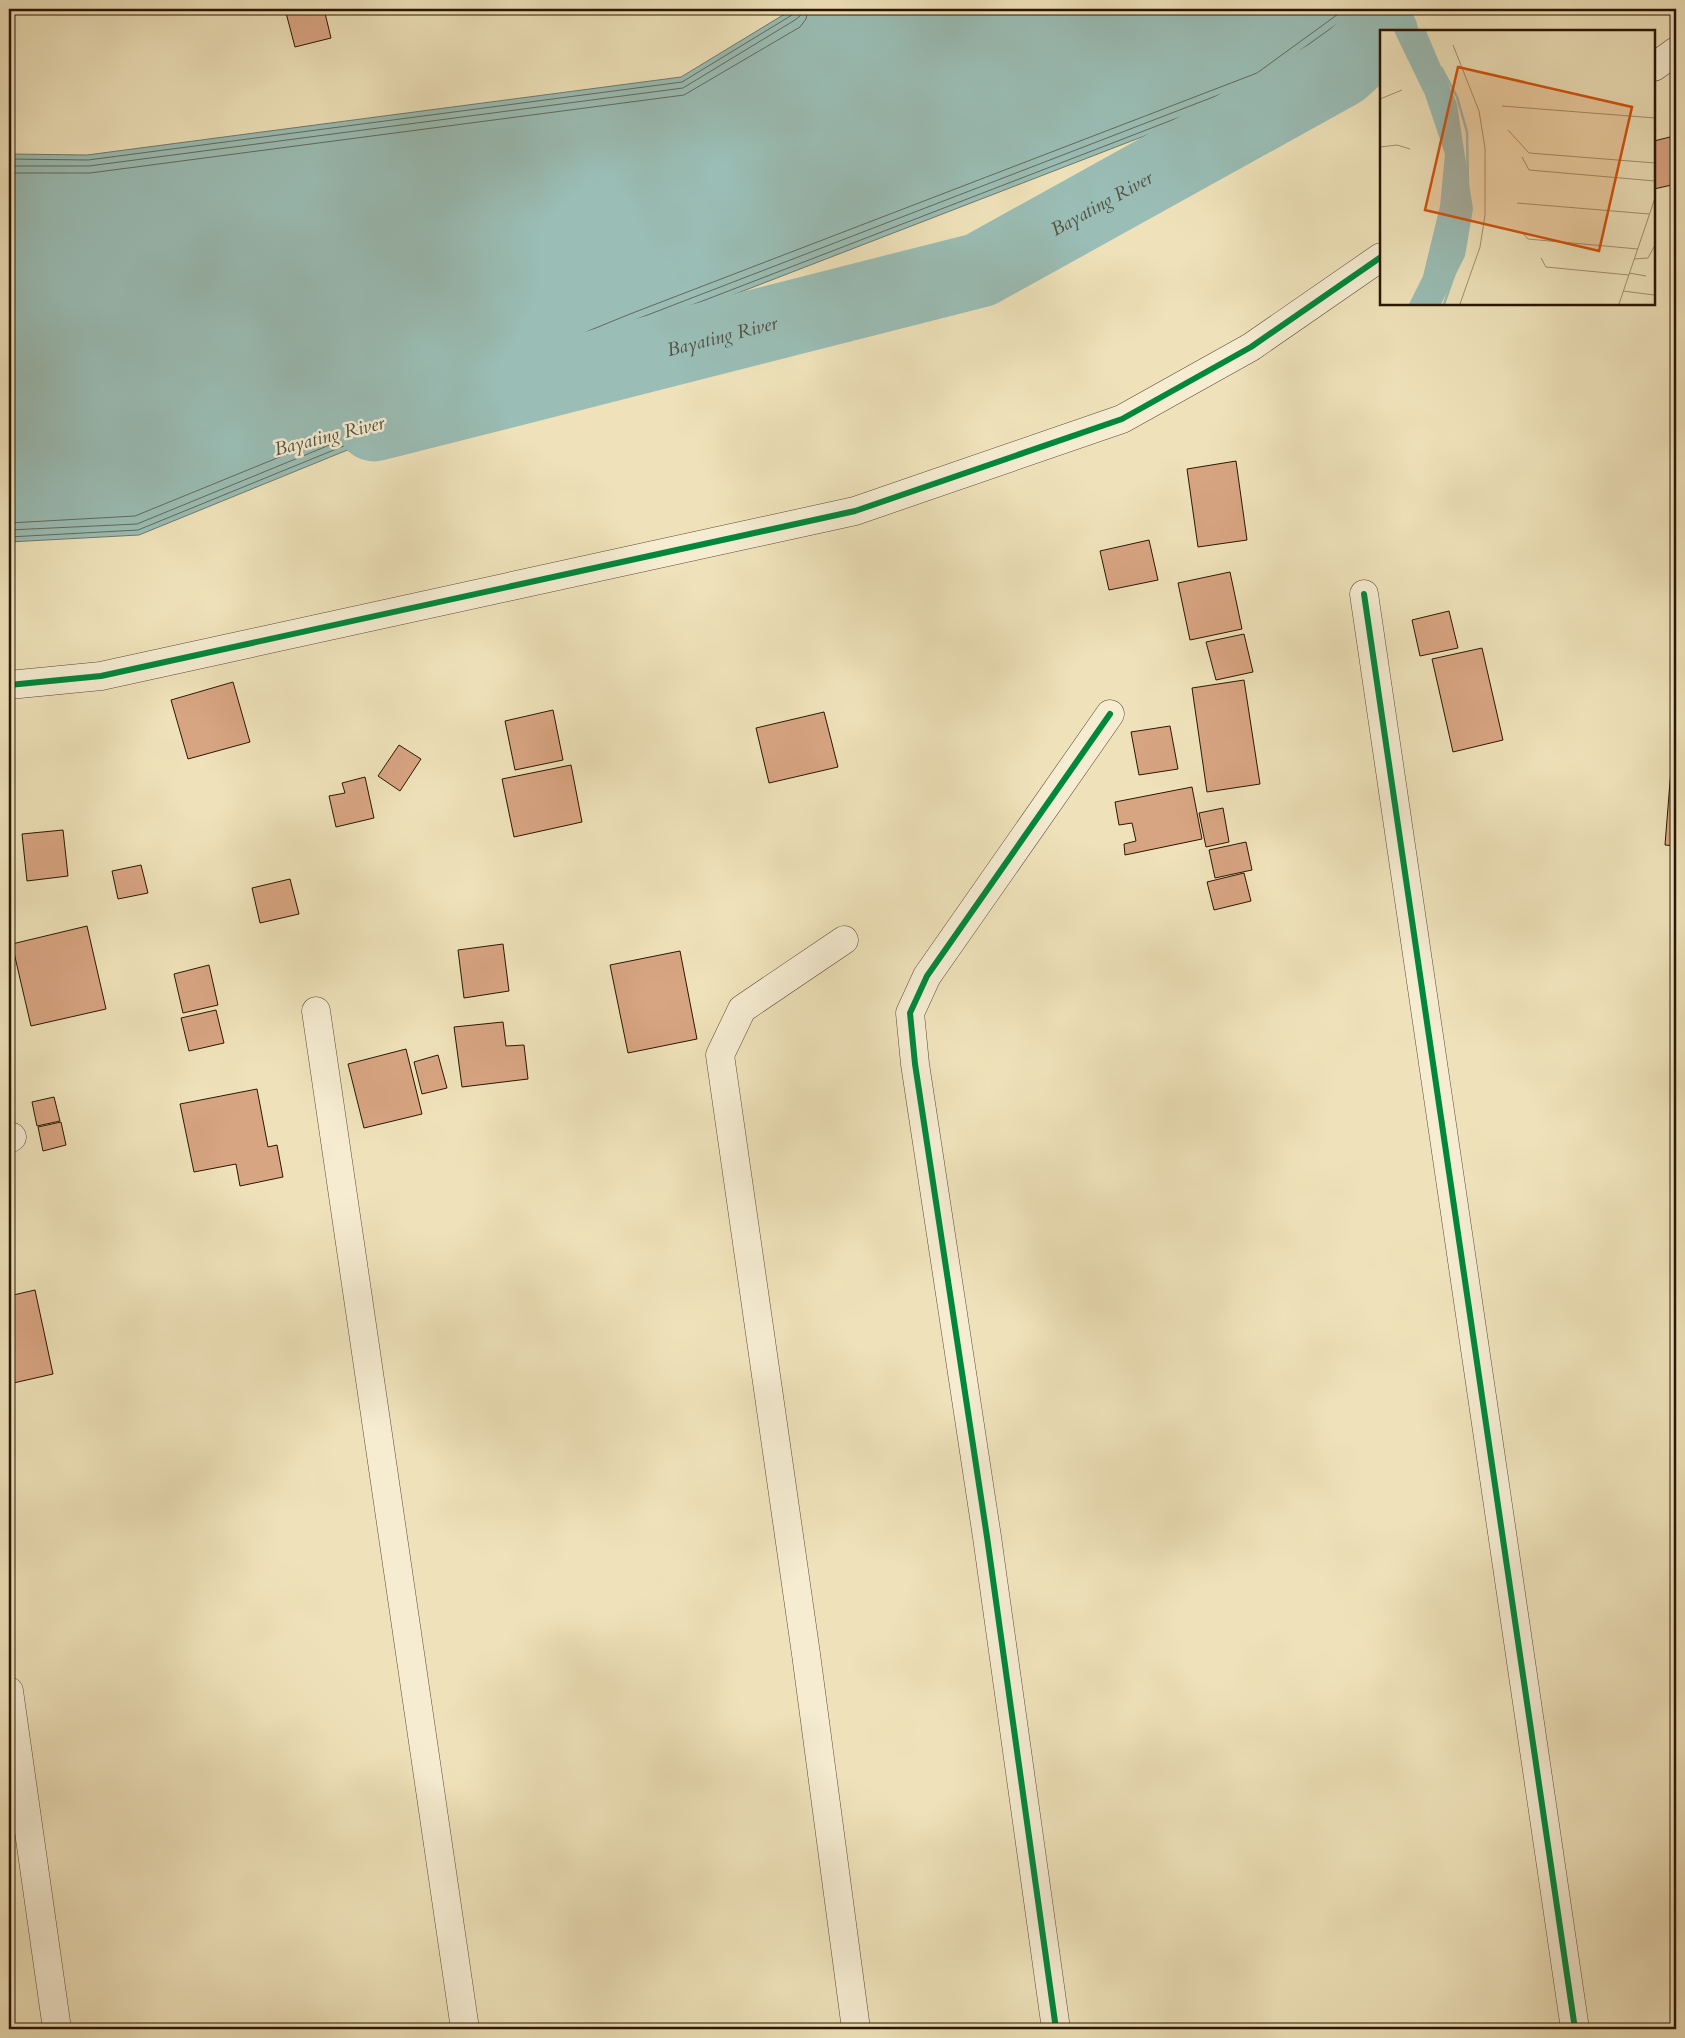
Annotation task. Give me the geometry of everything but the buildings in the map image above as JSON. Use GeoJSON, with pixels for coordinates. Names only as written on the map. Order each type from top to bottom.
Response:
{"type":"FeatureCollection","features":[{"type":"Feature","properties":{"kind":"street"},"geometry":{"type":"LineString","coordinates":[[1655,66],[1676,51]]}},
{"type":"Feature","properties":{"kind":"street"},"geometry":{"type":"LineString","coordinates":[[9,685],[100,676],[855,511],[1122,419],[1251,348],[1380,258]]}},
{"type":"Feature","properties":{"kind":"street"},"geometry":{"type":"LineString","coordinates":[[1364,594],[1575,2029]]}},
{"type":"Feature","properties":{"kind":"street"},"geometry":{"type":"LineString","coordinates":[[1056,2029],[987,1537],[915,1064],[910,1013],[927,976],[1110,714]]}},
{"type":"Feature","properties":{"kind":"street"},"geometry":{"type":"LineString","coordinates":[[844,940],[742,1009],[720,1055],[806,1654],[856,2029]]}},
{"type":"Feature","properties":{"kind":"street"},"geometry":{"type":"LineString","coordinates":[[316,1011],[466,2029]]}},
{"type":"Feature","properties":{"kind":"street"},"geometry":{"type":"LineString","coordinates":[[9,1691],[57,2029]]}},
{"type":"Feature","properties":{"kind":"water"},"geometry":{"type":"Polygon","coordinates":[[[793,9],[1378,9],[1266,89],[637,332],[139,535],[9,542],[9,154],[87,155],[681,77],[793,9]]]}},
{"type":"Feature","properties":{"kind":"waterway","name":"Bayating River"},"geometry":{"type":"LineString","coordinates":[[374,424],[980,270],[1341,70],[1380,35]]}},
{"type":"Feature","properties":{"kind":"cycle path"},"geometry":{"type":"LineString","coordinates":[[9,685],[101,676],[855,511],[1122,419],[1251,347],[1380,258]]}},
{"type":"Feature","properties":{"kind":"cycle path"},"geometry":{"type":"LineString","coordinates":[[1364,594],[1575,2029]]}},
{"type":"Feature","properties":{"kind":"cycle path"},"geometry":{"type":"LineString","coordinates":[[1056,2029],[987,1537],[915,1064],[910,1013],[927,976],[1110,714]]}}]}
